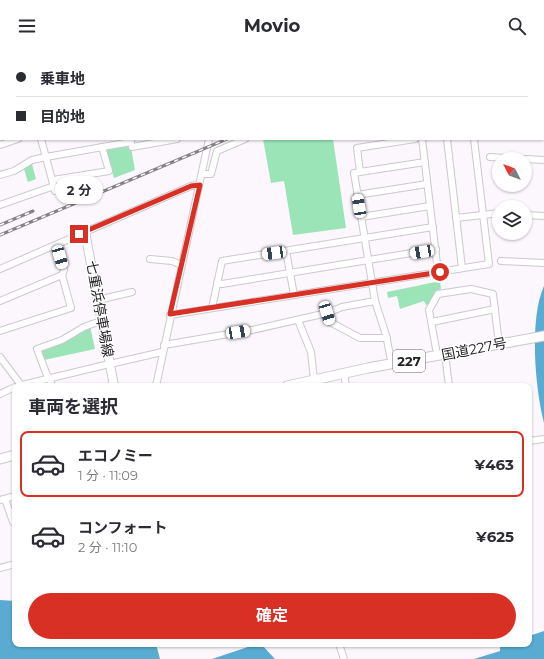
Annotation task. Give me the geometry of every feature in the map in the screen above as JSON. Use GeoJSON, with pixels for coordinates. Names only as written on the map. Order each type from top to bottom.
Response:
{"type":"FeatureCollection","features":[{"type":"Feature","properties":{"kind":"highway","name":"国道227号"},"geometry":{"type":"LineString","coordinates":[[300,383],[344,373],[544,336]]}},
{"type":"Feature","properties":{"kind":"highway"},"geometry":{"type":"LineString","coordinates":[[0,459],[12,456]]}},
{"type":"Feature","properties":{"kind":"main road","name":"七重浜停車場線"},"geometry":{"type":"LineString","coordinates":[[85,232],[108,364],[113,383]]}},
{"type":"Feature","properties":{"kind":"street"},"geometry":{"type":"LineString","coordinates":[[0,145],[15,140]]}},
{"type":"Feature","properties":{"kind":"street"},"geometry":{"type":"LineString","coordinates":[[41,140],[54,186]]}},
{"type":"Feature","properties":{"kind":"street"},"geometry":{"type":"LineString","coordinates":[[0,175],[14,171],[32,160],[102,147],[115,142],[131,142],[131,140]]}},
{"type":"Feature","properties":{"kind":"street"},"geometry":{"type":"LineString","coordinates":[[132,147],[171,140]]}},
{"type":"Feature","properties":{"kind":"street"},"geometry":{"type":"LineString","coordinates":[[157,383],[170,314],[200,185],[209,140]]}},
{"type":"Feature","properties":{"kind":"street"},"geometry":{"type":"LineString","coordinates":[[202,174],[211,174],[217,151],[243,140]]}},
{"type":"Feature","properties":{"kind":"street"},"geometry":{"type":"LineString","coordinates":[[360,172],[357,148],[409,140]]}},
{"type":"Feature","properties":{"kind":"street"},"geometry":{"type":"LineString","coordinates":[[422,140],[438,272]]}},
{"type":"Feature","properties":{"kind":"street"},"geometry":{"type":"LineString","coordinates":[[447,140],[462,268]]}},
{"type":"Feature","properties":{"kind":"street"},"geometry":{"type":"LineString","coordinates":[[170,314],[294,296],[489,264],[474,140]]}},
{"type":"Feature","properties":{"kind":"street"},"geometry":{"type":"LineString","coordinates":[[0,205],[54,186],[109,171],[102,147]]}},
{"type":"Feature","properties":{"kind":"street"},"geometry":{"type":"LineString","coordinates":[[532,159],[544,160]]}},
{"type":"Feature","properties":{"kind":"street"},"geometry":{"type":"LineString","coordinates":[[392,365],[375,301],[354,173],[425,162]]}},
{"type":"Feature","properties":{"kind":"street"},"geometry":{"type":"LineString","coordinates":[[357,195],[427,184]]}},
{"type":"Feature","properties":{"kind":"street"},"geometry":{"type":"LineString","coordinates":[[0,268],[191,186],[200,185]]}},
{"type":"Feature","properties":{"kind":"street"},"geometry":{"type":"LineString","coordinates":[[361,217],[430,206]]}},
{"type":"Feature","properties":{"kind":"street"},"geometry":{"type":"LineString","coordinates":[[456,218],[492,214]]}},
{"type":"Feature","properties":{"kind":"street"},"geometry":{"type":"LineString","coordinates":[[532,215],[544,216]]}},
{"type":"Feature","properties":{"kind":"street"},"geometry":{"type":"LineString","coordinates":[[212,308],[222,260],[433,227]]}},
{"type":"Feature","properties":{"kind":"street"},"geometry":{"type":"LineString","coordinates":[[0,331],[71,308],[62,275],[64,270],[56,245]]}},
{"type":"Feature","properties":{"kind":"street"},"geometry":{"type":"LineString","coordinates":[[216,283],[222,284],[436,249]]}},
{"type":"Feature","properties":{"kind":"street"},"geometry":{"type":"LineString","coordinates":[[286,251],[294,296]]}},
{"type":"Feature","properties":{"kind":"street"},"geometry":{"type":"LineString","coordinates":[[150,259],[172,261],[179,264]]}},
{"type":"Feature","properties":{"kind":"street"},"geometry":{"type":"LineString","coordinates":[[501,261],[544,264]]}},
{"type":"Feature","properties":{"kind":"street"},"geometry":{"type":"LineString","coordinates":[[0,302],[62,275]]}},
{"type":"Feature","properties":{"kind":"street"},"geometry":{"type":"LineString","coordinates":[[436,349],[429,310],[438,294],[471,288],[493,294],[499,344]]}},
{"type":"Feature","properties":{"kind":"street"},"geometry":{"type":"LineString","coordinates":[[98,300],[132,292]]}},
{"type":"Feature","properties":{"kind":"street"},"geometry":{"type":"LineString","coordinates":[[164,345],[298,320],[327,313],[342,307],[375,301]]}},
{"type":"Feature","properties":{"kind":"street"},"geometry":{"type":"LineString","coordinates":[[432,322],[495,309]]}},
{"type":"Feature","properties":{"kind":"street"},"geometry":{"type":"LineString","coordinates":[[327,313],[330,322],[360,338],[386,338]]}},
{"type":"Feature","properties":{"kind":"street"},"geometry":{"type":"LineString","coordinates":[[298,320],[311,352],[314,380]]}},
{"type":"Feature","properties":{"kind":"street"},"geometry":{"type":"LineString","coordinates":[[51,383],[37,349],[62,340],[84,327],[98,322]]}},
{"type":"Feature","properties":{"kind":"street"},"geometry":{"type":"LineString","coordinates":[[32,383],[162,352]]}},
{"type":"Feature","properties":{"kind":"street"},"geometry":{"type":"LineString","coordinates":[[445,354],[449,383]]}},
{"type":"Feature","properties":{"kind":"street"},"geometry":{"type":"LineString","coordinates":[[0,357],[19,383]]}},
{"type":"Feature","properties":{"kind":"street"},"geometry":{"type":"LineString","coordinates":[[344,373],[346,383]]}},
{"type":"Feature","properties":{"kind":"street"},"geometry":{"type":"LineString","coordinates":[[0,394],[12,389]]}},
{"type":"Feature","properties":{"kind":"street"},"geometry":{"type":"LineString","coordinates":[[532,441],[544,439]]}},
{"type":"Feature","properties":{"kind":"street"},"geometry":{"type":"LineString","coordinates":[[12,497],[2,499],[12,520]]}},
{"type":"Feature","properties":{"kind":"street"},"geometry":{"type":"LineString","coordinates":[[0,568],[12,565]]}},
{"type":"Feature","properties":{"kind":"street"},"geometry":{"type":"LineString","coordinates":[[340,647],[344,659]]}},
{"type":"Feature","properties":{"kind":"green space"},"geometry":{"type":"Polygon","coordinates":[[[263,140],[333,140],[346,228],[293,235],[284,181],[271,183],[263,140]]]}},
{"type":"Feature","properties":{"kind":"green space"},"geometry":{"type":"Polygon","coordinates":[[[128,145],[131,148],[135,170],[114,178],[106,151],[108,148],[128,145]]]}},
{"type":"Feature","properties":{"kind":"green space"},"geometry":{"type":"Polygon","coordinates":[[[32,164],[36,179],[28,182],[24,169],[32,164]]]}},
{"type":"Feature","properties":{"kind":"green space"},"geometry":{"type":"Polygon","coordinates":[[[440,281],[441,289],[436,291],[430,304],[426,305],[424,301],[400,309],[397,296],[388,298],[387,292],[440,281]]]}},
{"type":"Feature","properties":{"kind":"green space"},"geometry":{"type":"Polygon","coordinates":[[[90,326],[95,349],[44,360],[40,350],[90,326]]]}},
{"type":"Feature","properties":{"kind":"water"},"geometry":{"type":"Polygon","coordinates":[[[544,286],[544,423],[536,373],[535,334],[539,300],[544,286]]]}},
{"type":"Feature","properties":{"kind":"water"},"geometry":{"type":"Polygon","coordinates":[[[0,600],[12,601],[12,647],[157,647],[160,659],[0,659],[0,600]]]}},
{"type":"Feature","properties":{"kind":"water"},"geometry":{"type":"Polygon","coordinates":[[[544,631],[544,659],[474,659],[500,651],[500,647],[532,647],[532,635],[544,631]]]}},
{"type":"Feature","properties":{"kind":"water"},"geometry":{"type":"Polygon","coordinates":[[[248,647],[264,647],[275,659],[212,659],[248,647]]]}},
{"type":"Feature","properties":{"kind":"railway"},"geometry":{"type":"LineString","coordinates":[[0,235],[225,140]]}},
{"type":"Feature","properties":{"kind":"railway"},"geometry":{"type":"LineString","coordinates":[[0,225],[33,211]]}},
{"type":"Feature","properties":{"kind":"route"},"geometry":{"type":"LineString","coordinates":[[79,234],[191,186],[200,185],[170,314],[294,296],[440,272]]}}]}
